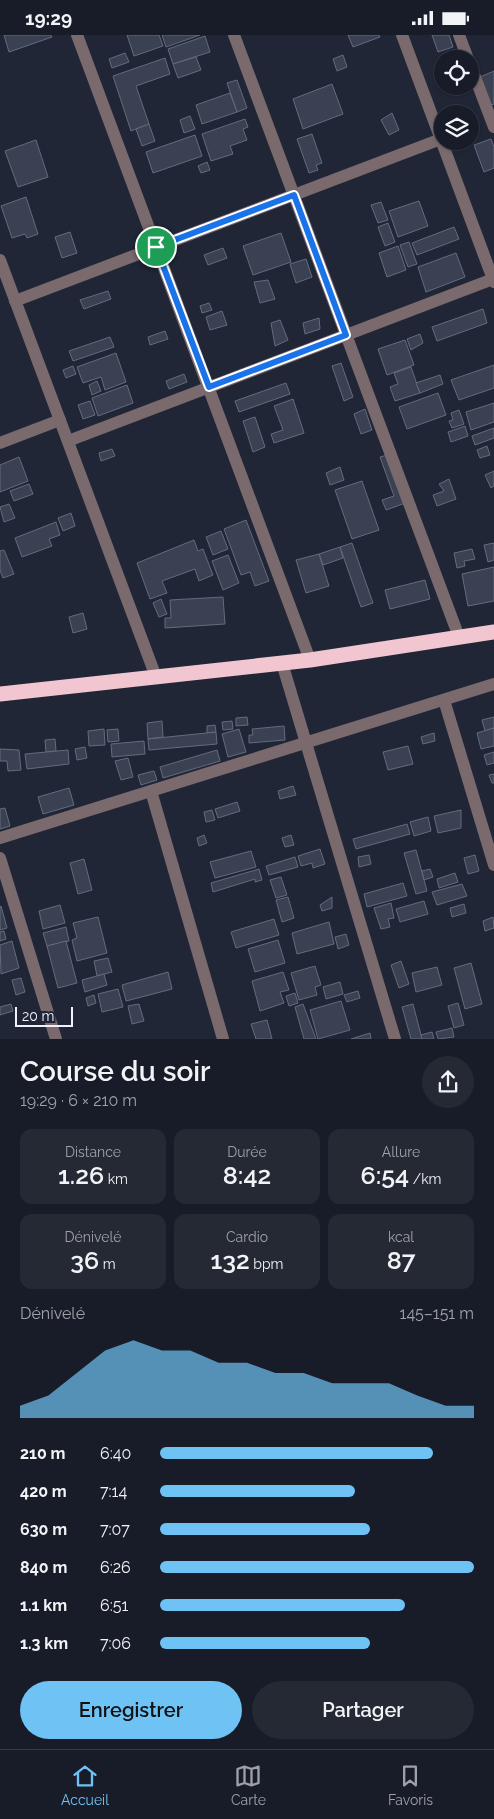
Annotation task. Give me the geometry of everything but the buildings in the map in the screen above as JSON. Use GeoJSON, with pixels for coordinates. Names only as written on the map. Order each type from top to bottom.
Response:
{"type":"FeatureCollection","features":[{"type":"Feature","properties":{"kind":"highway"},"geometry":{"type":"LineString","coordinates":[[0,694],[282,663],[494,632]]}},
{"type":"Feature","properties":{"kind":"street"},"geometry":{"type":"LineString","coordinates":[[77,35],[310,659]]}},
{"type":"Feature","properties":{"kind":"street"},"geometry":{"type":"LineString","coordinates":[[234,35],[459,637]]}},
{"type":"Feature","properties":{"kind":"street"},"geometry":{"type":"LineString","coordinates":[[402,35],[434,120]]}},
{"type":"Feature","properties":{"kind":"street"},"geometry":{"type":"LineString","coordinates":[[459,35],[465,50]]}},
{"type":"Feature","properties":{"kind":"street"},"geometry":{"type":"LineString","coordinates":[[479,88],[494,127]]}},
{"type":"Feature","properties":{"kind":"street"},"geometry":{"type":"LineString","coordinates":[[16,301],[434,142]]}},
{"type":"Feature","properties":{"kind":"street"},"geometry":{"type":"LineString","coordinates":[[68,441],[493,280],[445,150]]}},
{"type":"Feature","properties":{"kind":"street"},"geometry":{"type":"LineString","coordinates":[[0,260],[156,677]]}},
{"type":"Feature","properties":{"kind":"street"},"geometry":{"type":"LineString","coordinates":[[0,443],[60,420]]}},
{"type":"Feature","properties":{"kind":"street"},"geometry":{"type":"LineString","coordinates":[[282,663],[395,1039]]}},
{"type":"Feature","properties":{"kind":"street"},"geometry":{"type":"LineString","coordinates":[[0,838],[494,684]]}},
{"type":"Feature","properties":{"kind":"street"},"geometry":{"type":"LineString","coordinates":[[444,700],[494,865]]}},
{"type":"Feature","properties":{"kind":"street"},"geometry":{"type":"LineString","coordinates":[[151,791],[224,1039]]}},
{"type":"Feature","properties":{"kind":"street"},"geometry":{"type":"LineString","coordinates":[[0,858],[56,1039]]}},
{"type":"Feature","properties":{"kind":"route"},"geometry":{"type":"LineString","coordinates":[[294,195],[346,335],[209,387],[156,247],[294,195]]}}]}
